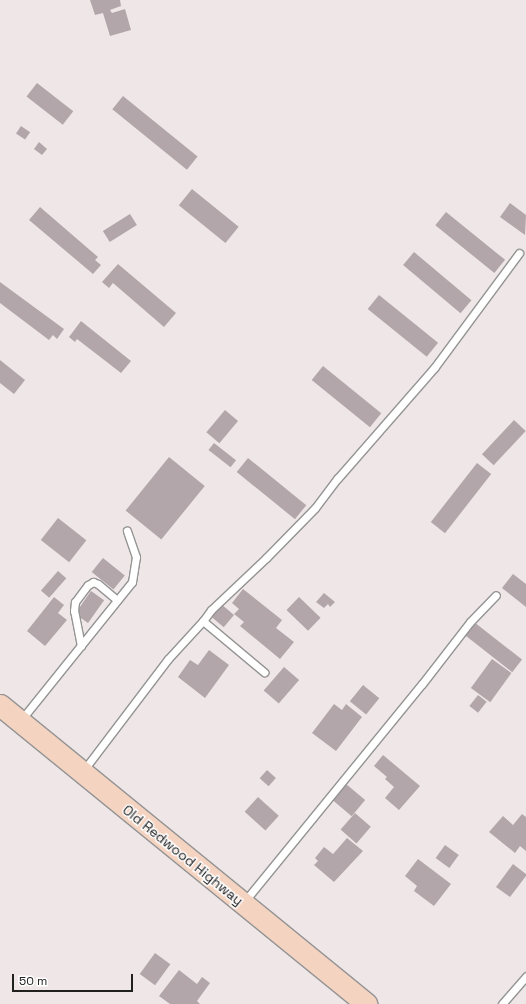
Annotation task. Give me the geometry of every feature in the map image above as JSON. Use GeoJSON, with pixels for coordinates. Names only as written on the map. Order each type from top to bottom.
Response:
{"type":"FeatureCollection","features":[{"type":"Feature","properties":{"kind":"main road","name":"Old Redwood Highway"},"geometry":{"type":"LineString","coordinates":[[0,705],[366,1004]]}},
{"type":"Feature","properties":{"kind":"lane"},"geometry":{"type":"LineString","coordinates":[[82,773],[168,659],[222,598],[266,558],[315,508],[338,478],[434,368],[519,253]]}},
{"type":"Feature","properties":{"kind":"lane"},"geometry":{"type":"LineString","coordinates":[[20,722],[132,582],[136,557],[127,531]]}},
{"type":"Feature","properties":{"kind":"lane"},"geometry":{"type":"LineString","coordinates":[[81,646],[74,611],[75,602],[88,585],[93,582],[98,584],[118,600]]}},
{"type":"Feature","properties":{"kind":"lane"},"geometry":{"type":"LineString","coordinates":[[243,904],[422,684],[470,622],[496,595]]}},
{"type":"Feature","properties":{"kind":"lane"},"geometry":{"type":"LineString","coordinates":[[203,621],[264,672]]}},
{"type":"Feature","properties":{"kind":"lane"},"geometry":{"type":"LineString","coordinates":[[502,1004],[526,976]]}},
{"type":"Feature","properties":{"kind":"building"},"geometry":{"type":"Polygon","coordinates":[[[90,0],[120,0],[121,6],[110,10],[112,13],[125,9],[131,30],[110,36],[103,13],[95,15],[90,0]]]}},
{"type":"Feature","properties":{"kind":"building"},"geometry":{"type":"Polygon","coordinates":[[[37,83],[73,111],[63,125],[27,96],[37,83]]]}},
{"type":"Feature","properties":{"kind":"building"},"geometry":{"type":"Polygon","coordinates":[[[123,96],[198,156],[187,170],[112,109],[123,96]]]}},
{"type":"Feature","properties":{"kind":"building"},"geometry":{"type":"Polygon","coordinates":[[[21,126],[30,132],[25,140],[16,133],[21,126]]]}},
{"type":"Feature","properties":{"kind":"building"},"geometry":{"type":"Polygon","coordinates":[[[39,142],[47,149],[42,155],[34,149],[39,142]]]}},
{"type":"Feature","properties":{"kind":"building"},"geometry":{"type":"Polygon","coordinates":[[[192,189],[239,227],[225,243],[179,205],[192,189]]]}},
{"type":"Feature","properties":{"kind":"building"},"geometry":{"type":"Polygon","coordinates":[[[510,203],[526,215],[525,235],[500,217],[510,203]]]}},
{"type":"Feature","properties":{"kind":"building"},"geometry":{"type":"Polygon","coordinates":[[[40,207],[98,257],[95,260],[101,265],[93,274],[29,220],[40,207]]]}},
{"type":"Feature","properties":{"kind":"building"},"geometry":{"type":"Polygon","coordinates":[[[446,212],[505,260],[494,273],[435,225],[446,212]]]}},
{"type":"Feature","properties":{"kind":"building"},"geometry":{"type":"Polygon","coordinates":[[[130,214],[137,225],[110,242],[103,231],[130,214]]]}},
{"type":"Feature","properties":{"kind":"building"},"geometry":{"type":"Polygon","coordinates":[[[414,252],[471,300],[461,313],[403,265],[414,252]]]}},
{"type":"Feature","properties":{"kind":"building"},"geometry":{"type":"Polygon","coordinates":[[[118,264],[176,313],[164,327],[113,283],[109,288],[102,282],[118,264]]]}},
{"type":"Feature","properties":{"kind":"building"},"geometry":{"type":"Polygon","coordinates":[[[0,282],[64,329],[57,339],[53,335],[49,340],[0,303],[0,282]]]}},
{"type":"Feature","properties":{"kind":"building"},"geometry":{"type":"Polygon","coordinates":[[[379,295],[438,343],[427,357],[368,309],[379,295]]]}},
{"type":"Feature","properties":{"kind":"building"},"geometry":{"type":"Polygon","coordinates":[[[81,321],[131,361],[121,373],[77,339],[75,342],[69,337],[81,321]]]}},
{"type":"Feature","properties":{"kind":"building"},"geometry":{"type":"Polygon","coordinates":[[[0,360],[25,380],[14,394],[0,383],[0,360]]]}},
{"type":"Feature","properties":{"kind":"building"},"geometry":{"type":"Polygon","coordinates":[[[323,366],[381,413],[370,427],[312,380],[323,366]]]}},
{"type":"Feature","properties":{"kind":"building"},"geometry":{"type":"Polygon","coordinates":[[[225,410],[238,421],[219,443],[206,432],[225,410]]]}},
{"type":"Feature","properties":{"kind":"building"},"geometry":{"type":"Polygon","coordinates":[[[514,420],[526,431],[494,465],[482,454],[514,420]]]}},
{"type":"Feature","properties":{"kind":"building"},"geometry":{"type":"Polygon","coordinates":[[[214,443],[236,460],[231,467],[208,450],[214,443]]]}},
{"type":"Feature","properties":{"kind":"building"},"geometry":{"type":"Polygon","coordinates":[[[169,457],[205,486],[161,540],[126,511],[169,457]]]}},
{"type":"Feature","properties":{"kind":"building"},"geometry":{"type":"Polygon","coordinates":[[[248,458],[306,505],[295,519],[237,472],[248,458]]]}},
{"type":"Feature","properties":{"kind":"building"},"geometry":{"type":"Polygon","coordinates":[[[477,463],[491,474],[445,533],[431,522],[477,463]]]}},
{"type":"Feature","properties":{"kind":"building"},"geometry":{"type":"Polygon","coordinates":[[[58,518],[86,540],[69,562],[41,540],[58,518]]]}},
{"type":"Feature","properties":{"kind":"building"},"geometry":{"type":"Polygon","coordinates":[[[103,558],[125,576],[113,590],[92,572],[103,558]]]}},
{"type":"Feature","properties":{"kind":"building"},"geometry":{"type":"Polygon","coordinates":[[[58,571],[66,578],[49,598],[41,591],[58,571]]]}},
{"type":"Feature","properties":{"kind":"building"},"geometry":{"type":"Polygon","coordinates":[[[513,574],[526,584],[526,607],[502,588],[513,574]]]}},
{"type":"Feature","properties":{"kind":"building"},"geometry":{"type":"Polygon","coordinates":[[[243,589],[282,620],[276,628],[294,642],[280,659],[240,626],[244,622],[234,614],[239,609],[232,603],[243,589]]]}},
{"type":"Feature","properties":{"kind":"building"},"geometry":{"type":"Polygon","coordinates":[[[91,591],[104,600],[88,623],[75,614],[91,591]]]}},
{"type":"Feature","properties":{"kind":"building"},"geometry":{"type":"Polygon","coordinates":[[[324,593],[335,602],[330,607],[328,604],[324,608],[316,602],[324,593]]]}},
{"type":"Feature","properties":{"kind":"building"},"geometry":{"type":"Polygon","coordinates":[[[54,597],[64,605],[58,613],[67,620],[45,646],[27,631],[54,597]]]}},
{"type":"Feature","properties":{"kind":"building"},"geometry":{"type":"Polygon","coordinates":[[[299,597],[321,618],[308,631],[286,610],[299,597]]]}},
{"type":"Feature","properties":{"kind":"building"},"geometry":{"type":"Polygon","coordinates":[[[221,604],[234,615],[224,627],[211,616],[221,604]]]}},
{"type":"Feature","properties":{"kind":"building"},"geometry":{"type":"Polygon","coordinates":[[[474,622],[522,660],[512,672],[464,635],[474,622]]]}},
{"type":"Feature","properties":{"kind":"building"},"geometry":{"type":"Polygon","coordinates":[[[209,650],[229,665],[205,698],[178,677],[190,660],[198,665],[209,650]]]}},
{"type":"Feature","properties":{"kind":"building"},"geometry":{"type":"Polygon","coordinates":[[[492,659],[511,673],[490,702],[471,688],[492,659]]]}},
{"type":"Feature","properties":{"kind":"building"},"geometry":{"type":"Polygon","coordinates":[[[284,667],[299,680],[279,704],[264,690],[284,667]]]}},
{"type":"Feature","properties":{"kind":"building"},"geometry":{"type":"Polygon","coordinates":[[[363,685],[379,698],[366,715],[350,701],[363,685]]]}},
{"type":"Feature","properties":{"kind":"building"},"geometry":{"type":"Polygon","coordinates":[[[478,695],[487,702],[478,713],[469,706],[478,695]]]}},
{"type":"Feature","properties":{"kind":"building"},"geometry":{"type":"Polygon","coordinates":[[[334,704],[342,710],[346,704],[362,717],[336,751],[312,733],[334,704]]]}},
{"type":"Feature","properties":{"kind":"building"},"geometry":{"type":"Polygon","coordinates":[[[383,755],[420,786],[399,810],[385,798],[394,787],[385,779],[387,777],[374,766],[383,755]]]}},
{"type":"Feature","properties":{"kind":"building"},"geometry":{"type":"Polygon","coordinates":[[[267,770],[276,778],[269,786],[260,778],[267,770]]]}},
{"type":"Feature","properties":{"kind":"building"},"geometry":{"type":"Polygon","coordinates":[[[346,784],[365,800],[352,816],[333,800],[346,784]]]}},
{"type":"Feature","properties":{"kind":"building"},"geometry":{"type":"Polygon","coordinates":[[[258,797],[279,816],[265,831],[245,812],[258,797]]]}},
{"type":"Feature","properties":{"kind":"building"},"geometry":{"type":"Polygon","coordinates":[[[355,813],[371,827],[356,843],[341,830],[355,813]]]}},
{"type":"Feature","properties":{"kind":"building"},"geometry":{"type":"Polygon","coordinates":[[[522,814],[526,817],[526,851],[520,846],[515,853],[489,832],[503,816],[513,825],[522,814]]]}},
{"type":"Feature","properties":{"kind":"building"},"geometry":{"type":"Polygon","coordinates":[[[347,838],[363,851],[334,882],[314,865],[318,861],[315,858],[324,847],[333,854],[347,838]]]}},
{"type":"Feature","properties":{"kind":"building"},"geometry":{"type":"Polygon","coordinates":[[[445,845],[459,855],[449,868],[436,858],[445,845]]]}},
{"type":"Feature","properties":{"kind":"building"},"geometry":{"type":"Polygon","coordinates":[[[418,859],[451,884],[434,906],[414,891],[417,886],[405,876],[418,859]]]}},
{"type":"Feature","properties":{"kind":"building"},"geometry":{"type":"Polygon","coordinates":[[[513,864],[526,874],[526,876],[510,897],[496,887],[513,864]]]}},
{"type":"Feature","properties":{"kind":"building"},"geometry":{"type":"Polygon","coordinates":[[[155,953],[170,964],[155,985],[140,974],[155,953]]]}},
{"type":"Feature","properties":{"kind":"building"},"geometry":{"type":"Polygon","coordinates":[[[179,970],[197,984],[202,977],[210,983],[197,1001],[200,1004],[170,1004],[159,996],[179,970]]]}}]}
